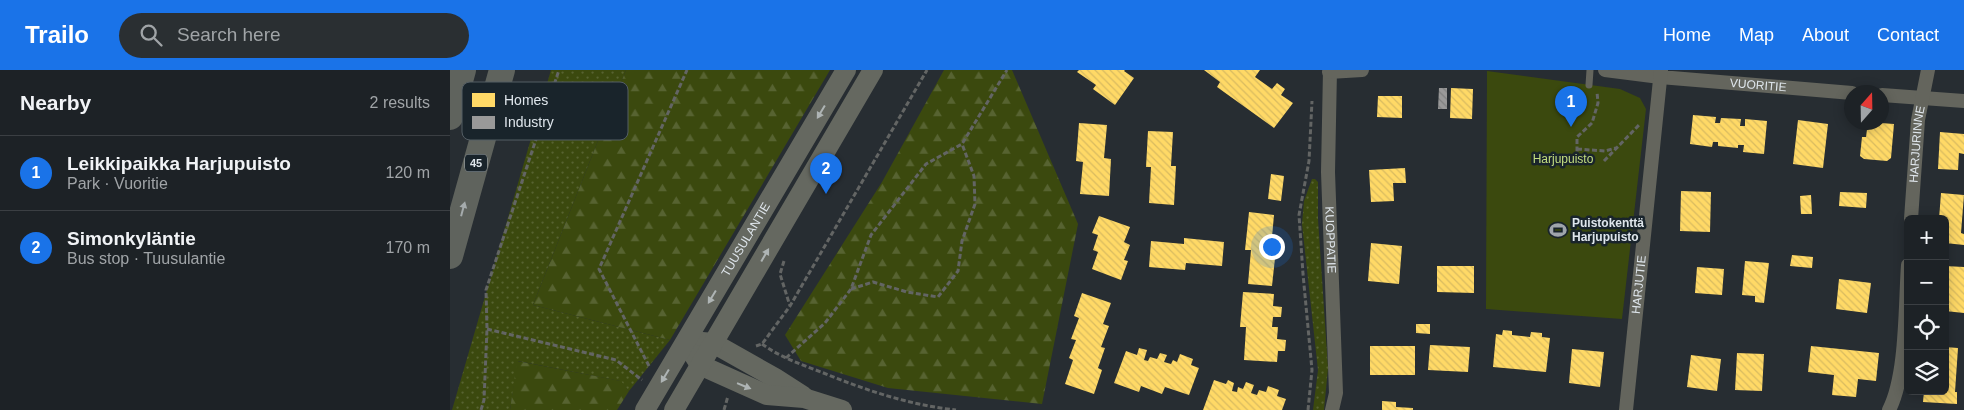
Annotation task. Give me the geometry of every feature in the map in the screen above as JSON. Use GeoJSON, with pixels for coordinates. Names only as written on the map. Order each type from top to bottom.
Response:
{"type":"FeatureCollection","features":[{"type":"Feature","properties":{"kind":"highway"},"geometry":{"type":"LineString","coordinates":[[450,117],[463,70]]}},
{"type":"Feature","properties":{"kind":"highway","name":"45"},"geometry":{"type":"LineString","coordinates":[[450,256],[482,140]]}},
{"type":"Feature","properties":{"kind":"main road","name":"TUUSULANTIE"},"geometry":{"type":"LineString","coordinates":[[645,410],[846,70]]}},
{"type":"Feature","properties":{"kind":"main road","name":"TUUSULANTIE"},"geometry":{"type":"LineString","coordinates":[[674,410],[873,70]]}},
{"type":"Feature","properties":{"kind":"main road"},"geometry":{"type":"LineString","coordinates":[[685,342],[714,343],[804,398]]}},
{"type":"Feature","properties":{"kind":"main road"},"geometry":{"type":"LineString","coordinates":[[685,342],[700,365],[767,395],[804,398],[842,410]]}},
{"type":"Feature","properties":{"kind":"street"},"geometry":{"type":"LineString","coordinates":[[1329,71],[1362,70]]}},
{"type":"Feature","properties":{"kind":"street","name":"VUORITIE"},"geometry":{"type":"LineString","coordinates":[[1605,70],[1660,73],[1844,92]]}},
{"type":"Feature","properties":{"kind":"street","name":"HARJURINNE"},"geometry":{"type":"LineString","coordinates":[[1911,215],[1918,120],[1928,70]]}},
{"type":"Feature","properties":{"kind":"street","name":"KUOPPATIE"},"geometry":{"type":"LineString","coordinates":[[1329,71],[1328,172],[1336,393],[1332,410]]}},
{"type":"Feature","properties":{"kind":"street","name":"HARJUTIE"},"geometry":{"type":"LineString","coordinates":[[1626,410],[1660,73]]}},
{"type":"Feature","properties":{"kind":"street"},"geometry":{"type":"LineString","coordinates":[[1889,96],[1964,102]]}},
{"type":"Feature","properties":{"kind":"street"},"geometry":{"type":"LineString","coordinates":[[1889,410],[1895,398],[1901,369],[1905,305]]}},
{"type":"Feature","properties":{"kind":"lane"},"geometry":{"type":"LineString","coordinates":[[1589,85],[1590,70]]}},
{"type":"Feature","properties":{"kind":"path"},"geometry":{"type":"LineString","coordinates":[[555,82],[559,70]]}},
{"type":"Feature","properties":{"kind":"path"},"geometry":{"type":"LineString","coordinates":[[660,385],[599,269],[687,70]]}},
{"type":"Feature","properties":{"kind":"path"},"geometry":{"type":"LineString","coordinates":[[744,360],[752,348],[762,344],[790,306],[927,70]]}},
{"type":"Feature","properties":{"kind":"path"},"geometry":{"type":"LineString","coordinates":[[786,358],[825,323],[851,289],[871,235],[926,164],[962,144],[1007,70]]}},
{"type":"Feature","properties":{"kind":"path"},"geometry":{"type":"LineString","coordinates":[[1577,159],[1578,137],[1592,123],[1598,103],[1598,94],[1589,85]]}},
{"type":"Feature","properties":{"kind":"path"},"geometry":{"type":"LineString","coordinates":[[1308,410],[1312,370],[1299,215],[1309,161],[1312,97]]}},
{"type":"Feature","properties":{"kind":"path"},"geometry":{"type":"LineString","coordinates":[[1604,161],[1656,109]]}},
{"type":"Feature","properties":{"kind":"path"},"geometry":{"type":"LineString","coordinates":[[481,410],[484,400],[487,328],[486,290],[536,140]]}},
{"type":"Feature","properties":{"kind":"path"},"geometry":{"type":"LineString","coordinates":[[851,289],[873,282],[907,292],[938,297],[958,271],[962,241],[975,204],[974,176],[962,144]]}},
{"type":"Feature","properties":{"kind":"path"},"geometry":{"type":"LineString","coordinates":[[1577,149],[1605,151],[1617,148]]}},
{"type":"Feature","properties":{"kind":"path"},"geometry":{"type":"LineString","coordinates":[[785,256],[780,274],[790,306]]}},
{"type":"Feature","properties":{"kind":"path"},"geometry":{"type":"LineString","coordinates":[[487,328],[616,360],[644,381],[660,385]]}},
{"type":"Feature","properties":{"kind":"path"},"geometry":{"type":"LineString","coordinates":[[762,344],[786,358],[851,385],[893,399],[929,407],[956,410]]}},
{"type":"Feature","properties":{"kind":"green space"},"geometry":{"type":"Polygon","coordinates":[[[551,70],[626,70],[621,82],[548,82],[551,70]]]}},
{"type":"Feature","properties":{"kind":"green space"},"geometry":{"type":"Polygon","coordinates":[[[626,70],[830,70],[670,340],[533,305],[598,140],[628,140],[628,82],[621,82],[626,70]]]}},
{"type":"Feature","properties":{"kind":"green space"},"geometry":{"type":"Polygon","coordinates":[[[944,70],[1012,70],[1078,224],[1042,404],[888,388],[801,361],[785,335],[882,182],[944,70]]]}},
{"type":"Feature","properties":{"kind":"green space","name":"Harjupuisto"},"geometry":{"type":"Polygon","coordinates":[[[1487,71],[1620,89],[1640,98],[1646,109],[1622,319],[1486,309],[1487,71]]]}},
{"type":"Feature","properties":{"kind":"green space"},"geometry":{"type":"Polygon","coordinates":[[[531,140],[598,140],[533,305],[670,340],[629,391],[620,381],[518,361],[510,410],[452,410],[531,140]]]}},
{"type":"Feature","properties":{"kind":"green space"},"geometry":{"type":"Polygon","coordinates":[[[1312,179],[1318,182],[1318,219],[1328,368],[1324,410],[1313,410],[1318,370],[1302,224],[1304,201],[1312,179]]]}},
{"type":"Feature","properties":{"kind":"green space"},"geometry":{"type":"Polygon","coordinates":[[[517,361],[621,381],[629,391],[617,410],[510,410],[517,361]]]}},
{"type":"Feature","properties":{"kind":"building: Homes"},"geometry":{"type":"Polygon","coordinates":[[[1079,70],[1125,70],[1134,78],[1115,105],[1093,89],[1096,85],[1077,72],[1079,70]]]}},
{"type":"Feature","properties":{"kind":"building: Homes"},"geometry":{"type":"Polygon","coordinates":[[[1204,70],[1260,70],[1255,77],[1272,89],[1277,83],[1285,89],[1281,95],[1293,103],[1274,128],[1217,87],[1220,82],[1204,70]]]}},
{"type":"Feature","properties":{"kind":"building: Homes"},"geometry":{"type":"Polygon","coordinates":[[[1451,88],[1473,89],[1472,119],[1450,118],[1451,88]]]}},
{"type":"Feature","properties":{"kind":"building: Homes"},"geometry":{"type":"Polygon","coordinates":[[[1378,96],[1402,96],[1402,118],[1377,117],[1378,96]]]}},
{"type":"Feature","properties":{"kind":"building: Homes"},"geometry":{"type":"Polygon","coordinates":[[[1693,115],[1716,117],[1715,123],[1720,123],[1721,118],[1741,119],[1740,126],[1745,126],[1745,119],[1767,121],[1764,154],[1743,152],[1744,145],[1738,145],[1738,148],[1718,146],[1718,142],[1713,142],[1712,147],[1690,144],[1693,115]]]}},
{"type":"Feature","properties":{"kind":"building: Homes"},"geometry":{"type":"Polygon","coordinates":[[[1798,120],[1828,124],[1823,168],[1793,164],[1798,120]]]}},
{"type":"Feature","properties":{"kind":"building: Homes"},"geometry":{"type":"Polygon","coordinates":[[[1079,123],[1107,125],[1104,158],[1111,159],[1109,196],[1080,194],[1083,162],[1076,161],[1079,123]]]}},
{"type":"Feature","properties":{"kind":"building: Homes"},"geometry":{"type":"Polygon","coordinates":[[[1889,124],[1894,124],[1891,158],[1887,161],[1864,159],[1860,156],[1862,137],[1866,137],[1867,130],[1889,130],[1889,124]]]}},
{"type":"Feature","properties":{"kind":"building: Homes"},"geometry":{"type":"Polygon","coordinates":[[[1148,131],[1173,132],[1171,166],[1176,166],[1174,205],[1149,203],[1151,167],[1146,167],[1148,131]]]}},
{"type":"Feature","properties":{"kind":"building: Homes"},"geometry":{"type":"Polygon","coordinates":[[[1940,132],[1964,134],[1964,154],[1959,153],[1958,170],[1938,169],[1940,132]]]}},
{"type":"Feature","properties":{"kind":"building: Homes"},"geometry":{"type":"Polygon","coordinates":[[[1405,168],[1406,183],[1393,183],[1394,201],[1371,202],[1369,170],[1405,168]]]}},
{"type":"Feature","properties":{"kind":"building: Homes"},"geometry":{"type":"Polygon","coordinates":[[[1271,174],[1284,176],[1281,201],[1268,199],[1271,174]]]}},
{"type":"Feature","properties":{"kind":"building: Homes"},"geometry":{"type":"Polygon","coordinates":[[[1681,191],[1711,192],[1710,232],[1680,231],[1681,191]]]}},
{"type":"Feature","properties":{"kind":"building: Homes"},"geometry":{"type":"Polygon","coordinates":[[[1840,192],[1867,193],[1866,208],[1839,206],[1840,192]]]}},
{"type":"Feature","properties":{"kind":"building: Homes"},"geometry":{"type":"Polygon","coordinates":[[[1941,193],[1964,195],[1961,233],[1964,234],[1964,245],[1949,243],[1949,215],[1939,215],[1941,193]]]}},
{"type":"Feature","properties":{"kind":"building: Homes"},"geometry":{"type":"Polygon","coordinates":[[[1811,195],[1812,214],[1801,214],[1800,196],[1811,195]]]}},
{"type":"Feature","properties":{"kind":"building: Homes"},"geometry":{"type":"Polygon","coordinates":[[[1249,212],[1274,215],[1271,248],[1276,249],[1272,286],[1248,284],[1251,250],[1245,250],[1249,212]]]}},
{"type":"Feature","properties":{"kind":"building: Homes"},"geometry":{"type":"Polygon","coordinates":[[[1099,216],[1130,227],[1124,242],[1130,245],[1124,260],[1128,261],[1121,280],[1092,269],[1098,252],[1093,250],[1098,235],[1092,233],[1099,216]]]}},
{"type":"Feature","properties":{"kind":"building: Homes"},"geometry":{"type":"Polygon","coordinates":[[[1184,238],[1224,242],[1222,266],[1186,263],[1185,270],[1149,267],[1151,241],[1184,244],[1184,238]]]}},
{"type":"Feature","properties":{"kind":"building: Homes"},"geometry":{"type":"Polygon","coordinates":[[[1371,243],[1402,246],[1399,284],[1368,281],[1371,243]]]}},
{"type":"Feature","properties":{"kind":"building: Homes"},"geometry":{"type":"Polygon","coordinates":[[[1792,255],[1813,257],[1812,268],[1790,266],[1792,255]]]}},
{"type":"Feature","properties":{"kind":"building: Homes"},"geometry":{"type":"Polygon","coordinates":[[[1745,261],[1769,263],[1764,303],[1755,302],[1755,296],[1742,295],[1745,261]]]}},
{"type":"Feature","properties":{"kind":"building: Homes"},"geometry":{"type":"Polygon","coordinates":[[[1437,266],[1474,266],[1474,293],[1437,292],[1437,266]]]}},
{"type":"Feature","properties":{"kind":"building: Homes"},"geometry":{"type":"Polygon","coordinates":[[[1949,266],[1964,267],[1964,313],[1949,311],[1949,266]]]}},
{"type":"Feature","properties":{"kind":"building: Homes"},"geometry":{"type":"Polygon","coordinates":[[[1697,267],[1724,269],[1722,295],[1695,293],[1697,267]]]}},
{"type":"Feature","properties":{"kind":"building: Homes"},"geometry":{"type":"Polygon","coordinates":[[[1839,279],[1871,283],[1867,313],[1836,309],[1839,279]]]}},
{"type":"Feature","properties":{"kind":"building: Homes"},"geometry":{"type":"Polygon","coordinates":[[[1243,292],[1274,294],[1273,306],[1282,307],[1281,317],[1273,317],[1272,327],[1278,327],[1277,339],[1286,340],[1285,351],[1278,351],[1277,362],[1244,360],[1246,327],[1240,327],[1243,292]]]}},
{"type":"Feature","properties":{"kind":"building: Homes"},"geometry":{"type":"Polygon","coordinates":[[[1082,293],[1111,303],[1103,324],[1109,326],[1101,347],[1105,348],[1098,368],[1102,370],[1094,394],[1065,384],[1073,360],[1069,358],[1076,340],[1071,339],[1079,318],[1074,316],[1082,293]]]}},
{"type":"Feature","properties":{"kind":"building: Homes"},"geometry":{"type":"Polygon","coordinates":[[[1416,324],[1430,324],[1430,334],[1416,333],[1416,324]]]}},
{"type":"Feature","properties":{"kind":"building: Homes"},"geometry":{"type":"Polygon","coordinates":[[[1503,330],[1512,331],[1512,335],[1530,337],[1531,332],[1542,333],[1542,337],[1550,338],[1546,372],[1493,367],[1496,334],[1502,335],[1503,330]]]}},
{"type":"Feature","properties":{"kind":"building: Homes"},"geometry":{"type":"Polygon","coordinates":[[[1430,345],[1470,347],[1468,372],[1428,370],[1430,345]]]}},
{"type":"Feature","properties":{"kind":"building: Homes"},"geometry":{"type":"Polygon","coordinates":[[[1370,346],[1415,346],[1415,375],[1370,375],[1370,346]]]}},
{"type":"Feature","properties":{"kind":"building: Homes"},"geometry":{"type":"Polygon","coordinates":[[[1811,346],[1879,353],[1876,381],[1858,379],[1856,397],[1832,395],[1834,375],[1808,372],[1811,346]]]}},
{"type":"Feature","properties":{"kind":"building: Homes"},"geometry":{"type":"Polygon","coordinates":[[[1949,347],[1958,348],[1955,392],[1957,392],[1957,404],[1923,402],[1924,395],[1949,395],[1949,347]]]}},
{"type":"Feature","properties":{"kind":"building: Homes"},"geometry":{"type":"Polygon","coordinates":[[[1139,348],[1147,350],[1144,360],[1148,361],[1150,357],[1157,359],[1160,353],[1167,355],[1164,362],[1171,364],[1173,360],[1177,362],[1180,354],[1193,359],[1191,365],[1199,368],[1189,395],[1165,387],[1162,394],[1141,386],[1139,392],[1114,383],[1126,351],[1137,355],[1139,348]]]}},
{"type":"Feature","properties":{"kind":"building: Homes"},"geometry":{"type":"Polygon","coordinates":[[[1572,349],[1604,352],[1600,387],[1569,383],[1572,349]]]}},
{"type":"Feature","properties":{"kind":"building: Homes"},"geometry":{"type":"Polygon","coordinates":[[[1737,353],[1764,354],[1762,391],[1735,390],[1737,353]]]}},
{"type":"Feature","properties":{"kind":"building: Homes"},"geometry":{"type":"Polygon","coordinates":[[[1691,355],[1721,359],[1717,391],[1687,387],[1691,355]]]}},
{"type":"Feature","properties":{"kind":"building: Homes"},"geometry":{"type":"Polygon","coordinates":[[[1214,380],[1226,384],[1228,380],[1234,383],[1232,391],[1237,392],[1238,387],[1243,389],[1246,382],[1254,385],[1251,393],[1257,395],[1259,390],[1266,392],[1268,386],[1279,390],[1277,396],[1286,399],[1282,410],[1203,410],[1214,380]]]}},
{"type":"Feature","properties":{"kind":"building: Homes"},"geometry":{"type":"Polygon","coordinates":[[[1382,401],[1396,402],[1396,407],[1413,408],[1413,410],[1382,410],[1382,401]]]}},
{"type":"Feature","properties":{"kind":"building: Industry"},"geometry":{"type":"Polygon","coordinates":[[[1439,88],[1447,88],[1447,109],[1438,109],[1439,88]]]}},
{"type":"Feature","properties":{"kind":"place","name":"Leikkipaikka Harjupuisto"},"geometry":{"type":"Point","coordinates":[1571,127]}},
{"type":"Feature","properties":{"kind":"place","name":"Simonkyläntie"},"geometry":{"type":"Point","coordinates":[826,194]}},
{"type":"Feature","properties":{"kind":"place","name":"Puistokenttä Harjupuisto"},"geometry":{"type":"Point","coordinates":[1558,230]}}]}
